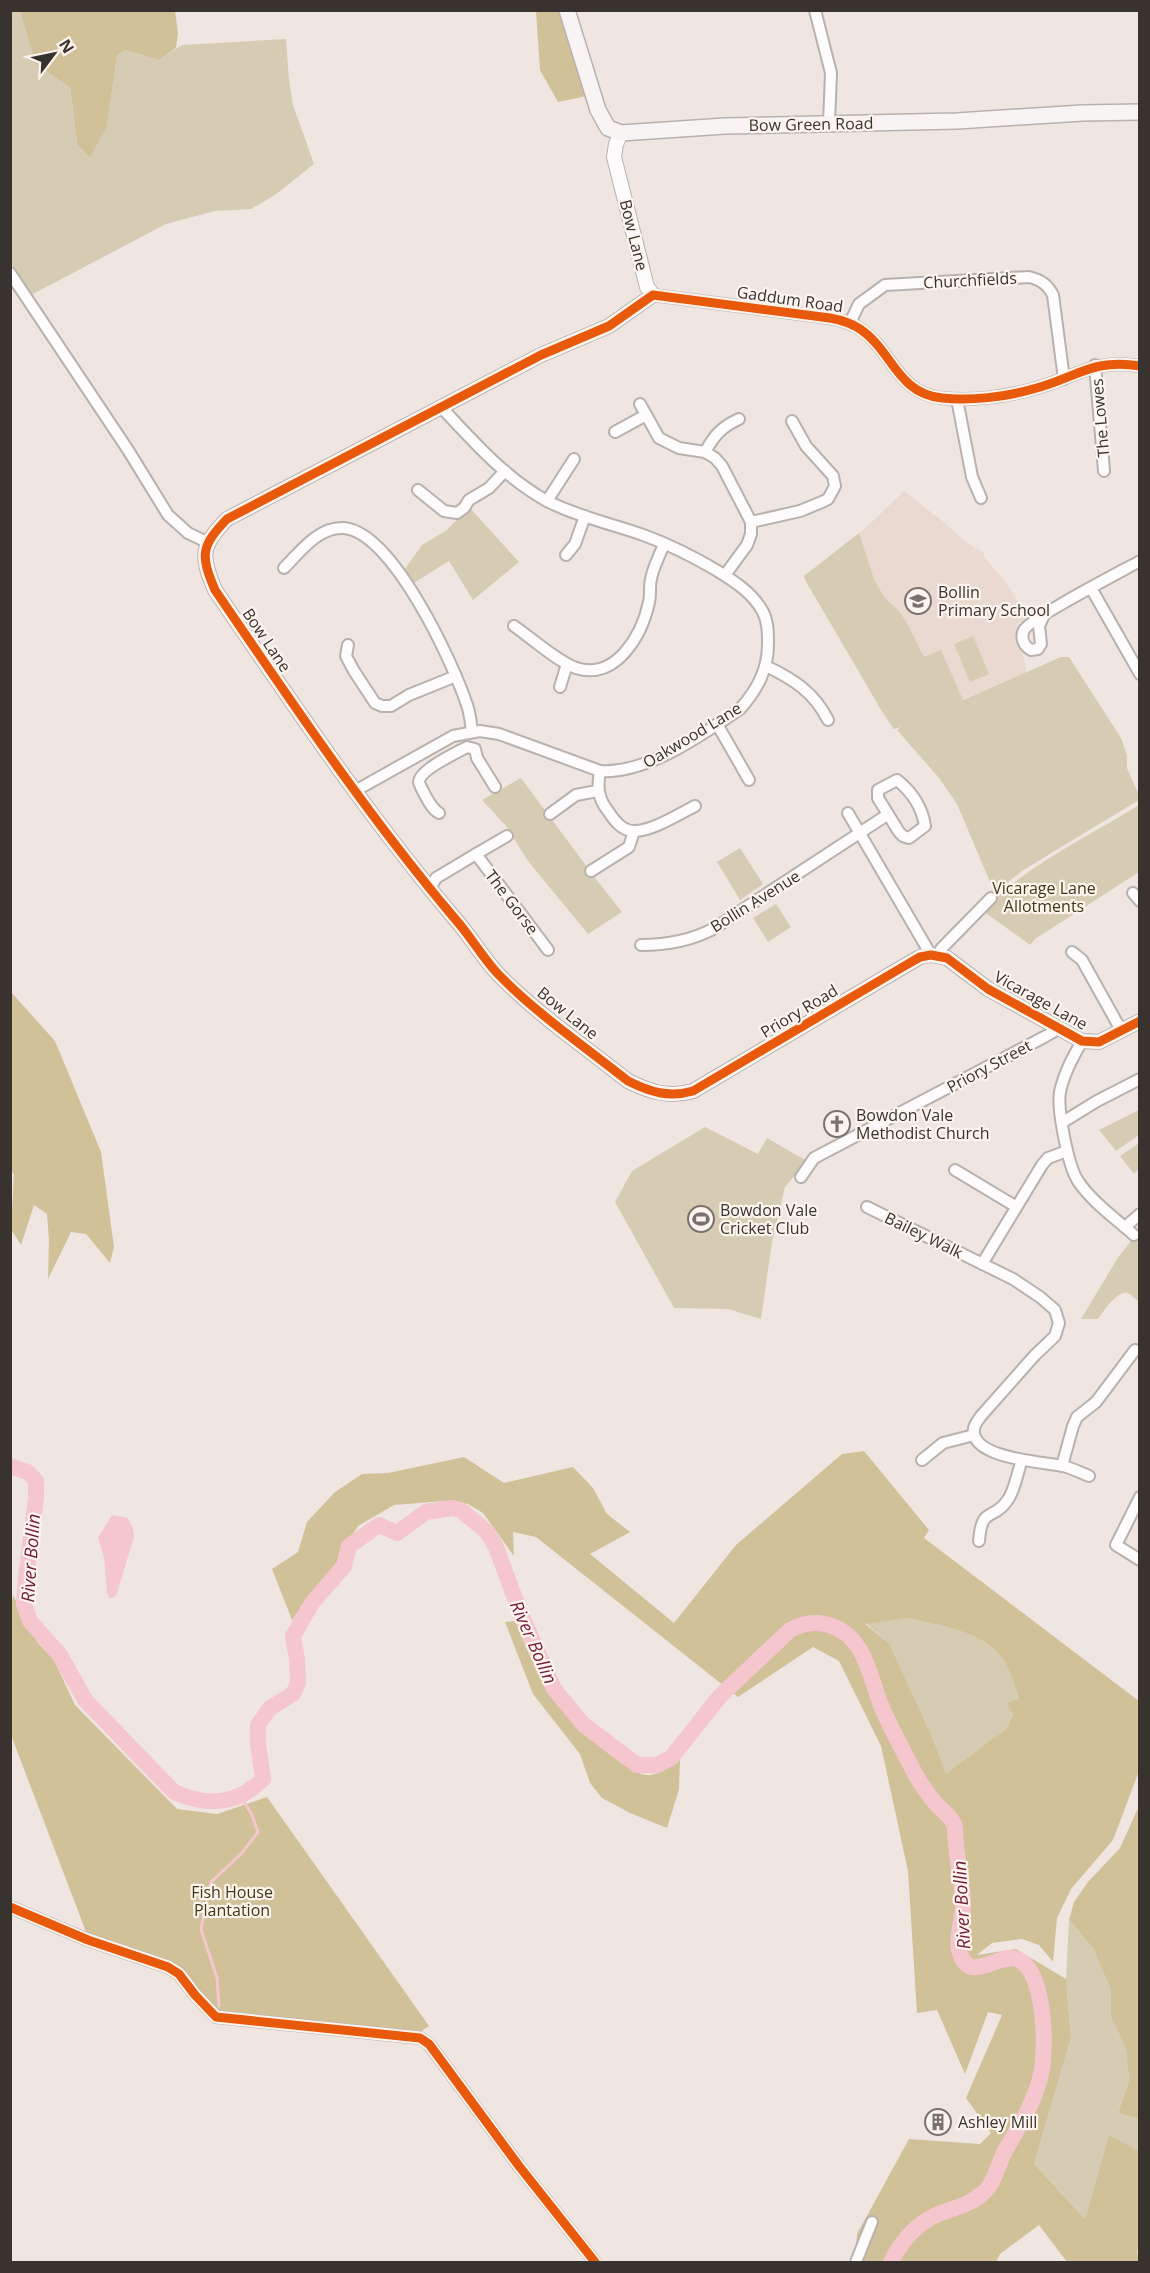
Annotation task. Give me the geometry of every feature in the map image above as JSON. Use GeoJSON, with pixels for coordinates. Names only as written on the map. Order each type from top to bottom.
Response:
{"type":"FeatureCollection","features":[{"type":"Feature","properties":{"kind":"main road"},"geometry":{"type":"LineString","coordinates":[[567,10],[598,110],[608,128],[621,133]]}},
{"type":"Feature","properties":{"kind":"main road","name":"Bow Green Road"},"geometry":{"type":"LineString","coordinates":[[621,133],[724,126],[957,122],[1082,113],[1140,112]]}},
{"type":"Feature","properties":{"kind":"street"},"geometry":{"type":"LineString","coordinates":[[815,10],[831,73],[829,123]]}},
{"type":"Feature","properties":{"kind":"street","name":"Bow Lane"},"geometry":{"type":"LineString","coordinates":[[621,133],[614,157],[647,287],[653,295]]}},
{"type":"Feature","properties":{"kind":"street"},"geometry":{"type":"LineString","coordinates":[[10,273],[128,450],[168,515],[188,533],[207,542],[227,519],[542,355],[609,326],[653,295]]}},
{"type":"Feature","properties":{"kind":"street","name":"Churchfields"},"geometry":{"type":"LineString","coordinates":[[850,323],[859,304],[885,285],[1029,277],[1048,286],[1053,295],[1064,379]]}},
{"type":"Feature","properties":{"kind":"street","name":"Gaddum Road"},"geometry":{"type":"LineString","coordinates":[[653,295],[830,318],[850,323],[872,339],[909,386],[926,395],[957,399],[1002,396],[1034,389],[1095,365],[1110,363],[1140,366]]}},
{"type":"Feature","properties":{"kind":"street","name":"The Lowes"},"geometry":{"type":"LineString","coordinates":[[1095,365],[1104,471]]}},
{"type":"Feature","properties":{"kind":"street"},"geometry":{"type":"LineString","coordinates":[[957,399],[972,477],[981,498]]}},
{"type":"Feature","properties":{"kind":"street"},"geometry":{"type":"LineString","coordinates":[[640,404],[659,438],[679,448],[705,452],[715,458],[722,466],[751,522],[751,534],[747,545],[725,575]]}},
{"type":"Feature","properties":{"kind":"street","name":"Oakwood Lane"},"geometry":{"type":"LineString","coordinates":[[355,791],[453,736],[472,732],[499,734],[600,771],[616,772],[640,767],[740,709],[760,682],[766,666],[768,630],[757,602],[747,592],[725,575],[664,544],[547,501],[505,471],[441,407]]}},
{"type":"Feature","properties":{"kind":"street"},"geometry":{"type":"LineString","coordinates":[[615,432],[646,415]]}},
{"type":"Feature","properties":{"kind":"street"},"geometry":{"type":"LineString","coordinates":[[705,452],[715,434],[726,424],[739,419]]}},
{"type":"Feature","properties":{"kind":"street"},"geometry":{"type":"LineString","coordinates":[[751,522],[800,511],[828,500],[835,486],[833,476],[806,446],[792,421]]}},
{"type":"Feature","properties":{"kind":"street"},"geometry":{"type":"LineString","coordinates":[[547,501],[574,459]]}},
{"type":"Feature","properties":{"kind":"street"},"geometry":{"type":"LineString","coordinates":[[418,490],[444,511],[457,513],[469,500],[489,488],[505,471]]}},
{"type":"Feature","properties":{"kind":"street"},"geometry":{"type":"LineString","coordinates":[[566,555],[575,544],[585,516]]}},
{"type":"Feature","properties":{"kind":"street"},"geometry":{"type":"LineString","coordinates":[[284,568],[313,539],[323,533],[345,528],[367,537],[402,577],[423,609],[456,676],[468,707],[472,732]]}},
{"type":"Feature","properties":{"kind":"street","name":"Bow Lane"},"geometry":{"type":"LineString","coordinates":[[207,542],[204,556],[214,590],[355,791],[497,972],[555,1023],[628,1081],[651,1092],[668,1095],[683,1094]]}},
{"type":"Feature","properties":{"kind":"street"},"geometry":{"type":"LineString","coordinates":[[514,626],[577,669],[598,670],[617,660],[627,652],[645,618],[650,599],[651,579],[664,544]]}},
{"type":"Feature","properties":{"kind":"street"},"geometry":{"type":"LineString","coordinates":[[1044,615],[1140,561]]}},
{"type":"Feature","properties":{"kind":"street"},"geometry":{"type":"LineString","coordinates":[[1091,588],[1140,674]]}},
{"type":"Feature","properties":{"kind":"street"},"geometry":{"type":"LineString","coordinates":[[348,645],[346,656],[354,671],[375,703],[382,706],[391,706],[410,694],[456,676]]}},
{"type":"Feature","properties":{"kind":"street"},"geometry":{"type":"LineString","coordinates":[[560,687],[567,664]]}},
{"type":"Feature","properties":{"kind":"street"},"geometry":{"type":"LineString","coordinates":[[766,666],[792,679],[811,694],[828,720]]}},
{"type":"Feature","properties":{"kind":"street"},"geometry":{"type":"LineString","coordinates":[[717,724],[749,780]]}},
{"type":"Feature","properties":{"kind":"street"},"geometry":{"type":"LineString","coordinates":[[439,813],[433,809],[419,783],[421,776],[437,763],[471,746],[475,749],[477,758],[495,787]]}},
{"type":"Feature","properties":{"kind":"street"},"geometry":{"type":"LineString","coordinates":[[428,749],[437,763]]}},
{"type":"Feature","properties":{"kind":"street"},"geometry":{"type":"LineString","coordinates":[[600,771],[597,791],[604,806],[618,824],[634,831],[656,825],[695,806]]}},
{"type":"Feature","properties":{"kind":"street"},"geometry":{"type":"LineString","coordinates":[[897,780],[906,787],[919,805],[925,826],[909,838],[903,836],[887,815],[878,798],[878,790],[897,780]]}},
{"type":"Feature","properties":{"kind":"street"},"geometry":{"type":"LineString","coordinates":[[550,814],[576,795],[597,791]]}},
{"type":"Feature","properties":{"kind":"street"},"geometry":{"type":"LineString","coordinates":[[848,813],[935,955],[991,898]]}},
{"type":"Feature","properties":{"kind":"street","name":"Bollin Avenue"},"geometry":{"type":"LineString","coordinates":[[641,945],[665,944],[700,935],[887,815]]}},
{"type":"Feature","properties":{"kind":"street"},"geometry":{"type":"LineString","coordinates":[[591,871],[629,847],[634,831]]}},
{"type":"Feature","properties":{"kind":"street","name":"The Gorse"},"geometry":{"type":"LineString","coordinates":[[430,889],[436,878],[507,836]]}},
{"type":"Feature","properties":{"kind":"street","name":"The Gorse"},"geometry":{"type":"LineString","coordinates":[[476,854],[548,950]]}},
{"type":"Feature","properties":{"kind":"street"},"geometry":{"type":"LineString","coordinates":[[1072,952],[1082,960],[1121,1030]]}},
{"type":"Feature","properties":{"kind":"street","name":"Vicarage Lane"},"geometry":{"type":"LineString","coordinates":[[935,955],[965,970],[988,989],[1082,1041],[1099,1041],[1140,1021]]}},
{"type":"Feature","properties":{"kind":"street","name":"Priory Road"},"geometry":{"type":"LineString","coordinates":[[683,1094],[704,1086],[920,957],[935,955]]}},
{"type":"Feature","properties":{"kind":"street","name":"Priory Street"},"geometry":{"type":"LineString","coordinates":[[801,1177],[814,1158],[1046,1036],[1056,1027]]}},
{"type":"Feature","properties":{"kind":"street"},"geometry":{"type":"LineString","coordinates":[[1082,1041],[1069,1064],[1060,1093],[1070,1166],[1087,1193],[1134,1235]]}},
{"type":"Feature","properties":{"kind":"street"},"geometry":{"type":"LineString","coordinates":[[1063,1122],[1140,1079]]}},
{"type":"Feature","properties":{"kind":"street"},"geometry":{"type":"LineString","coordinates":[[982,1264],[1015,1206],[1042,1165],[1048,1158],[1067,1151]]}},
{"type":"Feature","properties":{"kind":"street"},"geometry":{"type":"LineString","coordinates":[[955,1170],[1015,1206]]}},
{"type":"Feature","properties":{"kind":"street","name":"Bailey Walk"},"geometry":{"type":"LineString","coordinates":[[867,1207],[1013,1279],[1055,1310],[1059,1328],[1055,1336],[981,1416],[974,1427],[974,1435]]}},
{"type":"Feature","properties":{"kind":"street"},"geometry":{"type":"LineString","coordinates":[[1125,1227],[1140,1214]]}},
{"type":"Feature","properties":{"kind":"street"},"geometry":{"type":"LineString","coordinates":[[1062,1466],[1077,1418],[1096,1402],[1135,1350]]}},
{"type":"Feature","properties":{"kind":"street"},"geometry":{"type":"LineString","coordinates":[[922,1460],[943,1443],[974,1435],[984,1447],[994,1452],[1022,1460],[1062,1466],[1089,1476]]}},
{"type":"Feature","properties":{"kind":"street"},"geometry":{"type":"LineString","coordinates":[[979,1541],[984,1518],[1006,1502],[1022,1460]]}},
{"type":"Feature","properties":{"kind":"street"},"geometry":{"type":"LineString","coordinates":[[1140,1497],[1116,1545],[1140,1560]]}},
{"type":"Feature","properties":{"kind":"street"},"geometry":{"type":"LineString","coordinates":[[10,1907],[88,1940],[168,1967],[179,1974],[216,2017],[420,2038],[429,2044],[519,2166],[595,2262]]}},
{"type":"Feature","properties":{"kind":"street"},"geometry":{"type":"LineString","coordinates":[[856,2262],[872,2222]]}},
{"type":"Feature","properties":{"kind":"shaded area","name":"Bollin Primary School"},"geometry":{"type":"Polygon","coordinates":[[[904,491],[964,541],[984,553],[984,557],[1005,581],[1029,618],[1016,624],[1027,672],[894,729],[804,576],[835,554],[904,491]]]}},
{"type":"Feature","properties":{"kind":"shaded area"},"geometry":{"type":"Polygon","coordinates":[[[112,1515],[128,1518],[134,1537],[116,1596],[109,1598],[104,1558],[98,1538],[112,1515]]]}},
{"type":"Feature","properties":{"kind":"green space"},"geometry":{"type":"Polygon","coordinates":[[[10,11],[20,11],[35,63],[70,88],[77,144],[107,126],[117,55],[125,50],[159,60],[182,45],[286,39],[293,105],[314,164],[275,195],[251,209],[215,211],[166,224],[31,295],[11,264],[10,11]]]}},
{"type":"Feature","properties":{"kind":"green space"},"geometry":{"type":"Polygon","coordinates":[[[20,11],[175,11],[178,33],[176,48],[159,60],[125,50],[117,55],[107,126],[90,157],[77,144],[70,88],[35,63],[20,11]]]}},
{"type":"Feature","properties":{"kind":"green space"},"geometry":{"type":"Polygon","coordinates":[[[536,11],[564,11],[587,96],[558,102],[540,70],[536,11]]]}},
{"type":"Feature","properties":{"kind":"green space"},"geometry":{"type":"Polygon","coordinates":[[[469,507],[519,562],[473,600],[449,561],[412,584],[404,570],[422,545],[447,530],[469,507]]]}},
{"type":"Feature","properties":{"kind":"green space"},"geometry":{"type":"Polygon","coordinates":[[[859,533],[874,579],[884,597],[899,611],[924,657],[941,650],[963,700],[1061,657],[1069,657],[1121,738],[1127,755],[1127,768],[1139,800],[1025,869],[992,894],[993,889],[957,804],[939,778],[897,730],[901,727],[894,729],[883,713],[805,580],[804,576],[859,533]]]}},
{"type":"Feature","properties":{"kind":"green space"},"geometry":{"type":"Polygon","coordinates":[[[973,636],[989,674],[970,682],[954,644],[973,636]]]}},
{"type":"Feature","properties":{"kind":"green space"},"geometry":{"type":"Polygon","coordinates":[[[521,778],[622,912],[588,934],[528,861],[506,826],[482,800],[521,778]]]}},
{"type":"Feature","properties":{"kind":"green space","name":"Vicarage Lane Allotments"},"geometry":{"type":"Polygon","coordinates":[[[1139,805],[1139,872],[1035,939],[1030,945],[983,911],[1037,866],[1139,805]]]}},
{"type":"Feature","properties":{"kind":"green space"},"geometry":{"type":"Polygon","coordinates":[[[740,848],[763,884],[740,900],[717,862],[740,848]]]}},
{"type":"Feature","properties":{"kind":"green space"},"geometry":{"type":"Polygon","coordinates":[[[776,904],[791,927],[768,942],[753,918],[776,904]]]}},
{"type":"Feature","properties":{"kind":"green space"},"geometry":{"type":"Polygon","coordinates":[[[11,992],[55,1041],[101,1152],[114,1247],[110,1263],[86,1234],[71,1232],[48,1279],[47,1214],[34,1205],[21,1245],[11,1229],[14,1175],[10,1167],[11,992]]]}},
{"type":"Feature","properties":{"kind":"green space"},"geometry":{"type":"Polygon","coordinates":[[[1139,1110],[1139,1135],[1116,1151],[1099,1130],[1139,1110]]]}},
{"type":"Feature","properties":{"kind":"green space","name":"Bowdon Vale Cricket Club"},"geometry":{"type":"Polygon","coordinates":[[[705,1127],[758,1154],[767,1138],[807,1161],[785,1187],[772,1242],[761,1319],[728,1309],[674,1308],[615,1202],[632,1171],[705,1127]]]}},
{"type":"Feature","properties":{"kind":"green space"},"geometry":{"type":"Polygon","coordinates":[[[1139,1143],[1139,1169],[1134,1174],[1120,1156],[1139,1143]]]}},
{"type":"Feature","properties":{"kind":"green space"},"geometry":{"type":"Polygon","coordinates":[[[1138,1232],[1139,1302],[1129,1294],[1123,1293],[1098,1319],[1081,1319],[1117,1259],[1138,1232]]]}},
{"type":"Feature","properties":{"kind":"green space"},"geometry":{"type":"Polygon","coordinates":[[[864,1451],[929,1530],[924,1538],[1139,1701],[1139,1771],[1113,1840],[1071,1889],[1057,1918],[1053,1962],[1039,1945],[1022,1939],[992,1943],[977,1955],[1016,1949],[1066,1979],[1071,2038],[1034,2164],[1085,2219],[1109,2135],[1139,2151],[1140,2235],[1137,2254],[1139,2262],[1067,2262],[1039,2225],[1000,2254],[996,2262],[855,2262],[857,2234],[909,2139],[980,2144],[991,2133],[966,2098],[1002,2015],[988,2012],[965,2074],[937,2010],[917,2013],[908,1871],[881,1746],[839,1661],[813,1647],[738,1697],[536,1537],[513,1532],[514,1556],[483,1513],[468,1504],[444,1501],[394,1505],[358,1526],[345,1546],[341,1566],[321,1581],[292,1620],[272,1569],[298,1552],[307,1522],[335,1492],[362,1474],[388,1473],[464,1457],[504,1483],[573,1467],[593,1488],[607,1514],[630,1532],[590,1554],[674,1623],[736,1545],[842,1454],[864,1451]],[[907,1618],[865,1624],[889,1643],[930,1732],[946,1774],[1007,1728],[1013,1714],[1007,1703],[1019,1699],[1006,1665],[999,1654],[985,1642],[964,1632],[907,1618]]]}},
{"type":"Feature","properties":{"kind":"green space","name":"Fish House Plantation"},"geometry":{"type":"Polygon","coordinates":[[[13,1595],[38,1643],[54,1660],[75,1705],[177,1809],[217,1814],[267,1797],[429,2026],[414,2036],[217,2014],[180,1971],[88,1937],[11,1735],[10,1617],[13,1595]]]}},
{"type":"Feature","properties":{"kind":"green space"},"geometry":{"type":"Polygon","coordinates":[[[907,1618],[964,1632],[985,1642],[999,1654],[1006,1665],[1019,1699],[1007,1728],[945,1775],[930,1732],[889,1643],[865,1623],[907,1618]]]}},
{"type":"Feature","properties":{"kind":"green space"},"geometry":{"type":"Polygon","coordinates":[[[515,1621],[538,1674],[549,1692],[574,1721],[606,1751],[636,1772],[648,1775],[662,1771],[680,1757],[679,1789],[667,1828],[630,1813],[602,1798],[590,1783],[580,1754],[533,1694],[505,1622],[515,1621]]]}},
{"type":"Feature","properties":{"kind":"green space"},"geometry":{"type":"Polygon","coordinates":[[[1139,1806],[1139,2119],[1118,2113],[1129,2081],[1126,2049],[1111,2017],[1111,1990],[1093,1948],[1069,1920],[1074,1902],[1088,1882],[1120,1848],[1139,1806]]]}},
{"type":"Feature","properties":{"kind":"green space"},"geometry":{"type":"Polygon","coordinates":[[[1069,1920],[1093,1948],[1111,1990],[1111,2017],[1126,2049],[1129,2081],[1118,2113],[1139,2119],[1139,2151],[1109,2136],[1085,2219],[1034,2164],[1071,2038],[1066,1979],[1069,1920]]]}},
{"type":"Feature","properties":{"kind":"waterway","name":"River Bollin"},"geometry":{"type":"LineString","coordinates":[[10,1466],[28,1472],[36,1481],[24,1604],[30,1621],[60,1655],[85,1700],[174,1792],[199,1800],[222,1801],[232,1798],[253,1788],[263,1779],[258,1725],[270,1708],[293,1694],[298,1683],[293,1636],[312,1603],[344,1566],[349,1546],[379,1525],[397,1533],[426,1512],[452,1508],[461,1510],[487,1532],[496,1547],[520,1612],[554,1689],[584,1725],[637,1765],[657,1765],[671,1758],[720,1696],[790,1630],[801,1625],[823,1624],[833,1626],[851,1638],[864,1658],[884,1713],[919,1781],[954,1824],[963,1897],[958,1944],[963,1961],[969,1966],[976,1967],[1009,1958],[1017,1959],[1026,1966],[1033,1977],[1042,2008],[1044,2043],[1040,2080],[990,2185],[972,2200],[925,2221],[905,2239],[891,2262]]}},
{"type":"Feature","properties":{"kind":"waterway"},"geometry":{"type":"LineString","coordinates":[[219,2006],[217,1978],[201,1929],[211,1882],[242,1853],[258,1832],[252,1815],[241,1797]]}},
{"type":"Feature","properties":{"kind":"cycle path"},"geometry":{"type":"LineString","coordinates":[[1140,366],[1123,364],[1096,367],[1048,385],[1000,396],[976,399],[942,398],[927,395],[914,388],[896,370],[871,338],[846,322],[653,295],[609,326],[541,355],[227,519],[208,544],[205,559],[215,590],[302,717],[361,800],[492,967],[513,989],[545,1016],[628,1081],[660,1093],[676,1094],[693,1091],[920,957],[931,955],[947,958],[988,989],[1082,1041],[1099,1042],[1140,1021]]}},
{"type":"Feature","properties":{"kind":"cycle path"},"geometry":{"type":"LineString","coordinates":[[10,1907],[88,1940],[168,1967],[179,1974],[216,2017],[420,2038],[429,2044],[519,2166],[595,2262]]}},
{"type":"Feature","properties":{"kind":"place","name":"Bollin Primary School"},"geometry":{"type":"Point","coordinates":[918,601]}},
{"type":"Feature","properties":{"kind":"place","name":"Bowdon Vale Methodist Church"},"geometry":{"type":"Point","coordinates":[837,1124]}},
{"type":"Feature","properties":{"kind":"place","name":"Bowdon Vale Cricket Club"},"geometry":{"type":"Point","coordinates":[701,1219]}},
{"type":"Feature","properties":{"kind":"place","name":"Ashley Mill"},"geometry":{"type":"Point","coordinates":[938,2122]}}]}
